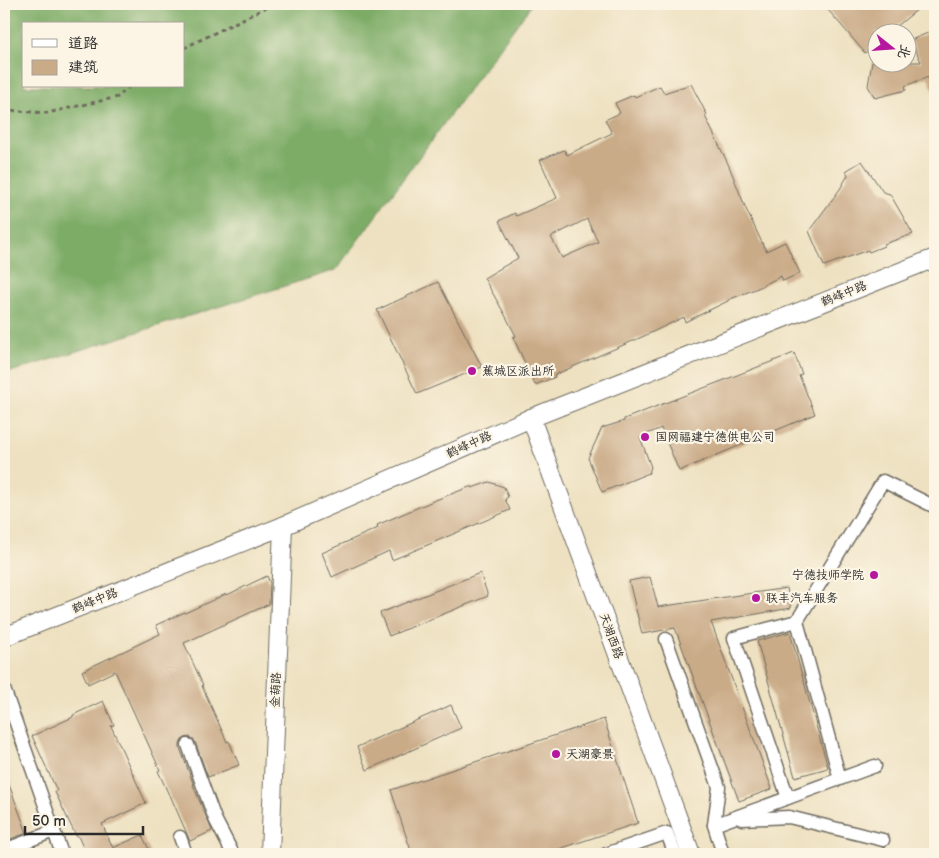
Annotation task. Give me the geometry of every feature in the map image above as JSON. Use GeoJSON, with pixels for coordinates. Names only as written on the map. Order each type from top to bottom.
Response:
{"type":"FeatureCollection","features":[{"type":"Feature","properties":{"kind":"street","name":"鹤峰中路"},"geometry":{"type":"LineString","coordinates":[[4,637],[283,526],[531,418],[935,258]]}},
{"type":"Feature","properties":{"kind":"street","name":"天湖西路"},"geometry":{"type":"LineString","coordinates":[[531,418],[691,854]]}},
{"type":"Feature","properties":{"kind":"street"},"geometry":{"type":"LineString","coordinates":[[788,798],[734,638],[796,621],[883,481],[935,507]]}},
{"type":"Feature","properties":{"kind":"street","name":"金葫路"},"geometry":{"type":"LineString","coordinates":[[270,854],[283,526]]}},
{"type":"Feature","properties":{"kind":"street"},"geometry":{"type":"LineString","coordinates":[[796,621],[840,779]]}},
{"type":"Feature","properties":{"kind":"street"},"geometry":{"type":"LineString","coordinates":[[666,639],[718,787],[714,824],[723,854]]}},
{"type":"Feature","properties":{"kind":"street"},"geometry":{"type":"LineString","coordinates":[[4,690],[62,854]]}},
{"type":"Feature","properties":{"kind":"street"},"geometry":{"type":"LineString","coordinates":[[188,745],[215,819],[233,854]]}},
{"type":"Feature","properties":{"kind":"street"},"geometry":{"type":"LineString","coordinates":[[714,824],[875,766]]}},
{"type":"Feature","properties":{"kind":"street"},"geometry":{"type":"LineString","coordinates":[[727,820],[789,817],[883,840]]}},
{"type":"Feature","properties":{"kind":"street"},"geometry":{"type":"LineString","coordinates":[[4,850],[54,831]]}},
{"type":"Feature","properties":{"kind":"street"},"geometry":{"type":"LineString","coordinates":[[606,854],[667,833],[675,854]]}},
{"type":"Feature","properties":{"kind":"street"},"geometry":{"type":"LineString","coordinates":[[180,837],[186,854]]}},
{"type":"Feature","properties":{"kind":"path"},"geometry":{"type":"LineString","coordinates":[[185,48],[273,4]]}},
{"type":"Feature","properties":{"kind":"path"},"geometry":{"type":"LineString","coordinates":[[4,110],[46,113],[118,97],[128,88]]}},
{"type":"Feature","properties":{"kind":"green space"},"geometry":{"type":"Polygon","coordinates":[[[4,4],[532,4],[336,270],[4,374],[4,4]]]}},
{"type":"Feature","properties":{"kind":"building"},"geometry":{"type":"Polygon","coordinates":[[[823,4],[924,4],[902,22],[866,22],[865,53],[823,4]]]}},
{"type":"Feature","properties":{"kind":"building"},"geometry":{"type":"Polygon","coordinates":[[[935,30],[935,95],[928,77],[905,86],[906,90],[875,98],[868,86],[870,72],[916,72],[916,62],[921,62],[916,51],[916,38],[935,30]]]}},
{"type":"Feature","properties":{"kind":"building"},"geometry":{"type":"Polygon","coordinates":[[[691,84],[707,115],[705,116],[766,251],[785,242],[800,273],[783,281],[781,276],[685,322],[684,317],[535,385],[513,337],[516,336],[484,278],[518,258],[499,221],[515,213],[516,216],[557,198],[540,160],[564,150],[567,155],[612,133],[605,120],[620,113],[615,103],[660,86],[664,93],[691,84]],[[587,219],[551,237],[562,258],[598,242],[587,219]]]}},
{"type":"Feature","properties":{"kind":"building"},"geometry":{"type":"Polygon","coordinates":[[[862,161],[883,192],[890,194],[913,234],[884,244],[884,246],[869,252],[868,250],[824,266],[809,231],[840,189],[848,175],[846,171],[862,161]]]}},
{"type":"Feature","properties":{"kind":"building"},"geometry":{"type":"Polygon","coordinates":[[[438,282],[482,367],[417,394],[377,310],[438,282]]]}},
{"type":"Feature","properties":{"kind":"building"},"geometry":{"type":"Polygon","coordinates":[[[794,353],[802,374],[799,375],[815,414],[679,471],[661,428],[640,437],[651,467],[649,473],[602,492],[588,458],[602,428],[794,353]]]}},
{"type":"Feature","properties":{"kind":"building"},"geometry":{"type":"Polygon","coordinates":[[[489,482],[504,487],[508,497],[505,499],[510,510],[392,560],[389,551],[332,577],[322,553],[378,528],[377,525],[433,501],[472,486],[472,488],[489,482]]]}},
{"type":"Feature","properties":{"kind":"building"},"geometry":{"type":"Polygon","coordinates":[[[480,573],[488,596],[389,636],[380,613],[480,573]]]}},
{"type":"Feature","properties":{"kind":"building"},"geometry":{"type":"Polygon","coordinates":[[[267,576],[270,583],[269,604],[184,643],[239,765],[208,777],[194,739],[189,737],[182,740],[180,748],[212,831],[190,841],[115,671],[88,684],[82,671],[160,634],[156,625],[267,576]]]}},
{"type":"Feature","properties":{"kind":"building"},"geometry":{"type":"Polygon","coordinates":[[[650,577],[658,607],[787,588],[791,608],[711,622],[772,789],[739,801],[675,628],[642,634],[629,581],[650,577]]]}},
{"type":"Feature","properties":{"kind":"building"},"geometry":{"type":"Polygon","coordinates":[[[790,632],[828,768],[795,777],[757,641],[790,632]]]}},
{"type":"Feature","properties":{"kind":"building"},"geometry":{"type":"Polygon","coordinates":[[[103,701],[114,725],[111,726],[146,803],[102,824],[113,848],[142,835],[151,854],[86,854],[55,792],[57,791],[32,736],[103,701]]]}},
{"type":"Feature","properties":{"kind":"building"},"geometry":{"type":"Polygon","coordinates":[[[451,705],[461,728],[367,770],[357,747],[451,705]]]}},
{"type":"Feature","properties":{"kind":"building","name":"天湖豪景"},"geometry":{"type":"Polygon","coordinates":[[[604,719],[638,823],[544,854],[412,854],[391,790],[604,719]]]}},
{"type":"Feature","properties":{"kind":"building"},"geometry":{"type":"Polygon","coordinates":[[[4,774],[27,833],[4,841],[4,774]]]}},
{"type":"Feature","properties":{"kind":"place","name":"蕉城区派出所"},"geometry":{"type":"Point","coordinates":[472,371]}},
{"type":"Feature","properties":{"kind":"place","name":"国网福建宁德供电公司"},"geometry":{"type":"Point","coordinates":[645,437]}},
{"type":"Feature","properties":{"kind":"place","name":"宁德技师学院"},"geometry":{"type":"Point","coordinates":[874,575]}},
{"type":"Feature","properties":{"kind":"place","name":"联丰汽车服务"},"geometry":{"type":"Point","coordinates":[756,598]}},
{"type":"Feature","properties":{"kind":"place","name":"天湖豪景"},"geometry":{"type":"Point","coordinates":[556,754]}}]}
